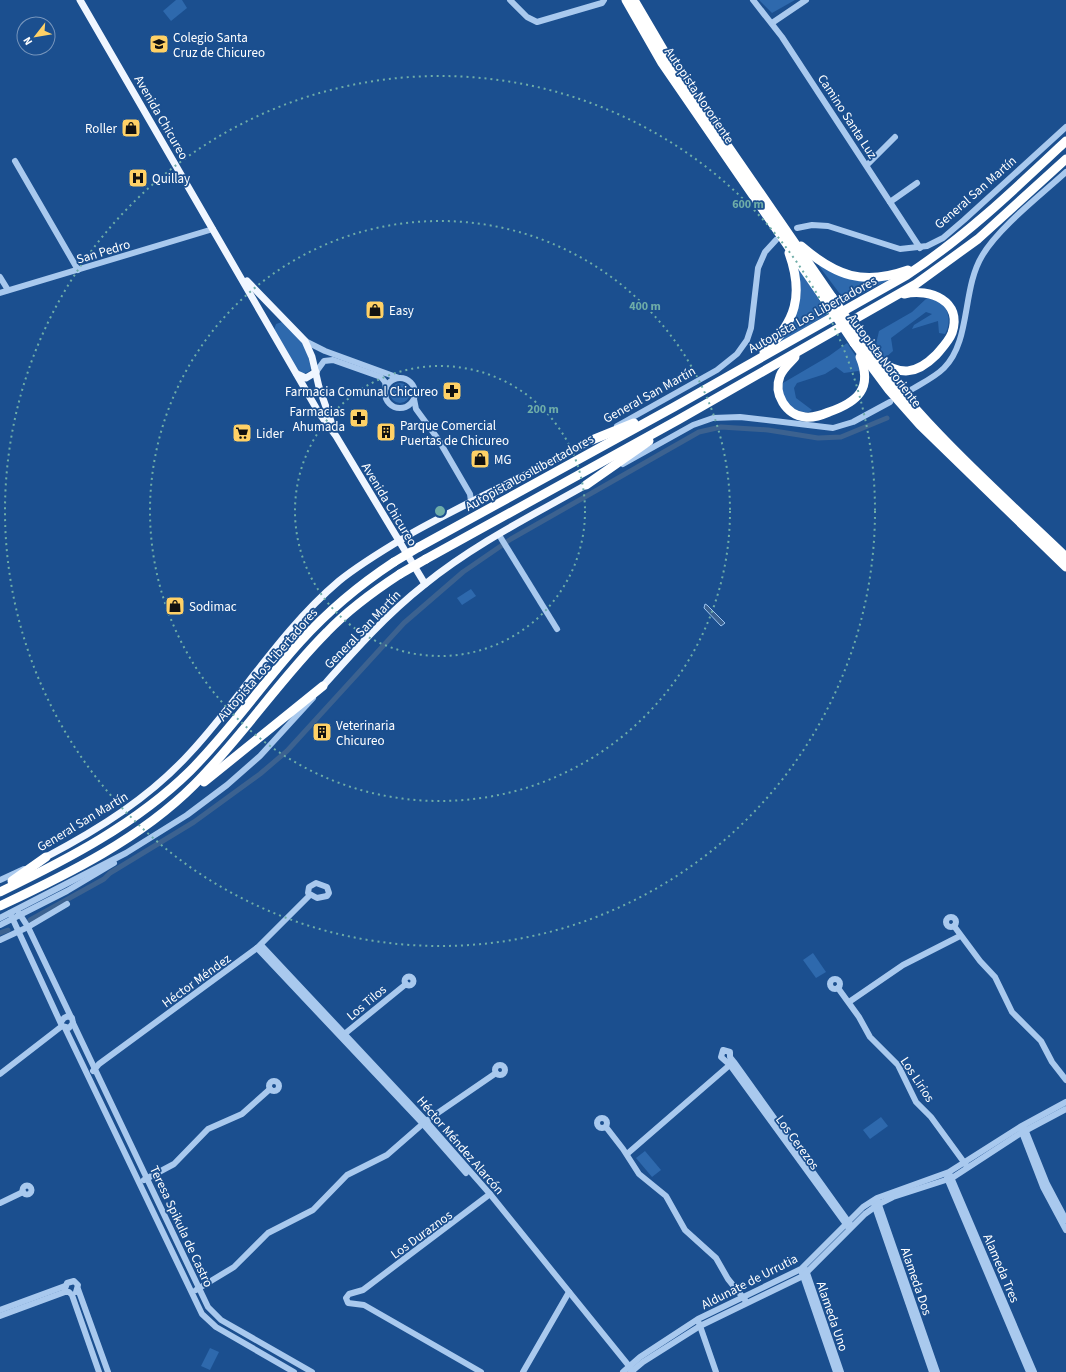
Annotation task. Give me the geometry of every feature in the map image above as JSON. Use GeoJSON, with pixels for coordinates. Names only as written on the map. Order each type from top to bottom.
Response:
{"type":"FeatureCollection","features":[{"type":"Feature","properties":{"kind":"highway","name":"Autopista Nororiente"},"geometry":{"type":"LineString","coordinates":[[626,0],[657,56],[777,236],[828,297]]}},
{"type":"Feature","properties":{"kind":"highway","name":"Autopista Nororiente"},"geometry":{"type":"LineString","coordinates":[[634,0],[674,68],[792,238],[828,297],[889,390],[920,426],[1066,567]]}},
{"type":"Feature","properties":{"kind":"highway","name":"Autopista Los Libertadores"},"geometry":{"type":"LineString","coordinates":[[0,890],[95,842],[136,817],[163,796],[205,755],[315,626],[357,588],[394,562],[674,407],[873,295],[924,264],[981,219],[1066,142]]}},
{"type":"Feature","properties":{"kind":"highway","name":"Autopista Los Libertadores"},"geometry":{"type":"LineString","coordinates":[[0,906],[100,854],[145,826],[173,805],[214,764],[327,631],[358,604],[400,574],[678,420],[897,296],[932,274],[972,243],[1066,160]]}},
{"type":"Feature","properties":{"kind":"highway"},"geometry":{"type":"LineString","coordinates":[[747,365],[781,335],[796,306],[797,290],[793,267],[787,249],[777,236]]}},
{"type":"Feature","properties":{"kind":"highway"},"geometry":{"type":"LineString","coordinates":[[792,238],[828,267],[855,277],[883,277],[924,264]]}},
{"type":"Feature","properties":{"kind":"highway"},"geometry":{"type":"LineString","coordinates":[[869,351],[892,368],[900,371],[911,371],[927,363],[950,336],[953,318],[950,309],[941,299],[934,294],[923,292],[897,296]]}},
{"type":"Feature","properties":{"kind":"highway","name":"Autopista Nororiente"},"geometry":{"type":"LineString","coordinates":[[857,341],[869,351],[892,383],[920,416],[1066,557]]}},
{"type":"Feature","properties":{"kind":"highway"},"geometry":{"type":"LineString","coordinates":[[802,350],[782,372],[778,390],[781,399],[788,409],[800,416],[812,417],[849,404],[862,390],[865,371],[857,341]]}},
{"type":"Feature","properties":{"kind":"highway"},"geometry":{"type":"LineString","coordinates":[[592,440],[674,407]]}},
{"type":"Feature","properties":{"kind":"highway"},"geometry":{"type":"LineString","coordinates":[[586,485],[678,420]]}},
{"type":"Feature","properties":{"kind":"highway"},"geometry":{"type":"LineString","coordinates":[[173,805],[198,787],[323,686]]}},
{"type":"Feature","properties":{"kind":"highway"},"geometry":{"type":"LineString","coordinates":[[0,890],[46,858]]}},
{"type":"Feature","properties":{"kind":"main road","name":"Avenida Chicureo"},"geometry":{"type":"LineString","coordinates":[[80,0],[325,423],[336,436],[425,584]]}},
{"type":"Feature","properties":{"kind":"main road","name":"Avenida Chicureo"},"geometry":{"type":"LineString","coordinates":[[236,267],[270,306],[305,341],[336,436]]}},
{"type":"Feature","properties":{"kind":"main road"},"geometry":{"type":"LineString","coordinates":[[272,330],[272,325],[276,321],[286,321]]}},
{"type":"Feature","properties":{"kind":"main road"},"geometry":{"type":"LineString","coordinates":[[297,374],[307,378],[316,372]]}},
{"type":"Feature","properties":{"kind":"main road","name":"General San Martín"},"geometry":{"type":"LineString","coordinates":[[46,858],[110,821],[138,801],[164,779],[200,742],[282,642],[325,594],[358,567],[399,541],[473,498],[516,480],[592,440]]}},
{"type":"Feature","properties":{"kind":"main road","name":"General San Martín"},"geometry":{"type":"LineString","coordinates":[[323,686],[384,620],[425,584],[451,564],[586,485]]}},
{"type":"Feature","properties":{"kind":"street"},"geometry":{"type":"LineString","coordinates":[[510,0],[534,21],[548,20],[602,3],[604,0]]}},
{"type":"Feature","properties":{"kind":"street","name":"Camino Santa Luz"},"geometry":{"type":"LineString","coordinates":[[753,0],[772,23],[867,165],[920,248]]}},
{"type":"Feature","properties":{"kind":"street"},"geometry":{"type":"LineString","coordinates":[[772,23],[806,0]]}},
{"type":"Feature","properties":{"kind":"street","name":"General San Martín"},"geometry":{"type":"LineString","coordinates":[[797,228],[812,225],[828,226],[890,247],[905,250],[933,244],[948,234],[1066,127]]}},
{"type":"Feature","properties":{"kind":"street"},"geometry":{"type":"LineString","coordinates":[[867,165],[895,137]]}},
{"type":"Feature","properties":{"kind":"street"},"geometry":{"type":"LineString","coordinates":[[15,161],[78,270]]}},
{"type":"Feature","properties":{"kind":"street"},"geometry":{"type":"LineString","coordinates":[[908,391],[939,372],[953,356],[958,344],[973,274],[985,250],[1066,172]]}},
{"type":"Feature","properties":{"kind":"street"},"geometry":{"type":"LineString","coordinates":[[890,202],[917,183]]}},
{"type":"Feature","properties":{"kind":"street","name":"San Pedro"},"geometry":{"type":"LineString","coordinates":[[0,293],[213,229]]}},
{"type":"Feature","properties":{"kind":"street","name":"General San Martín"},"geometry":{"type":"LineString","coordinates":[[592,440],[717,370],[737,354],[748,340],[751,328],[758,268],[765,252],[777,236]]}},
{"type":"Feature","properties":{"kind":"street"},"geometry":{"type":"LineString","coordinates":[[0,277],[8,290]]}},
{"type":"Feature","properties":{"kind":"street"},"geometry":{"type":"LineString","coordinates":[[305,341],[324,351],[407,380],[412,384],[415,390],[414,399],[418,412],[438,439],[473,498]]}},
{"type":"Feature","properties":{"kind":"street"},"geometry":{"type":"LineString","coordinates":[[316,372],[324,361],[333,360],[378,376],[383,379],[386,388],[386,397],[391,404],[399,408],[405,407],[418,412]]}},
{"type":"Feature","properties":{"kind":"street"},"geometry":{"type":"LineString","coordinates":[[386,388],[390,383],[399,378]]}},
{"type":"Feature","properties":{"kind":"street"},"geometry":{"type":"LineString","coordinates":[[405,407],[414,399]]}},
{"type":"Feature","properties":{"kind":"street","name":"General San Martín"},"geometry":{"type":"LineString","coordinates":[[586,485],[669,438],[706,420],[719,417],[740,417],[822,427],[838,427],[853,422],[890,402]]}},
{"type":"Feature","properties":{"kind":"street"},"geometry":{"type":"LineString","coordinates":[[499,535],[557,629]]}},
{"type":"Feature","properties":{"kind":"street","name":"General San Martín"},"geometry":{"type":"LineString","coordinates":[[0,925],[11,916],[126,853],[178,821],[232,781],[274,742],[323,686]]}},
{"type":"Feature","properties":{"kind":"street","name":"General San Martín"},"geometry":{"type":"LineString","coordinates":[[0,880],[46,858]]}},
{"type":"Feature","properties":{"kind":"street","name":"Héctor Méndez"},"geometry":{"type":"LineString","coordinates":[[88,1075],[99,1064],[259,947],[310,894]]}},
{"type":"Feature","properties":{"kind":"street"},"geometry":{"type":"LineString","coordinates":[[0,940],[28,927],[66,904]]}},
{"type":"Feature","properties":{"kind":"street","name":"Teresa Spikula de Castro"},"geometry":{"type":"LineString","coordinates":[[19,912],[28,927],[84,1043],[208,1307],[217,1317],[309,1371]]}},
{"type":"Feature","properties":{"kind":"street","name":"General San Martín"},"geometry":{"type":"LineString","coordinates":[[0,918],[11,916]]}},
{"type":"Feature","properties":{"kind":"street","name":"Teresa Spikula de Castro"},"geometry":{"type":"LineString","coordinates":[[11,916],[17,932],[73,1048],[88,1075],[202,1314],[212,1325],[294,1372]]}},
{"type":"Feature","properties":{"kind":"street"},"geometry":{"type":"LineString","coordinates":[[954,926],[980,961],[995,977],[1012,1012],[1042,1041],[1052,1062],[1066,1080]]}},
{"type":"Feature","properties":{"kind":"street"},"geometry":{"type":"LineString","coordinates":[[849,1002],[903,965],[960,936]]}},
{"type":"Feature","properties":{"kind":"street","name":"Héctor Méndez Alarcón"},"geometry":{"type":"LineString","coordinates":[[259,947],[424,1122],[489,1196],[629,1370]]}},
{"type":"Feature","properties":{"kind":"street","name":"Los Tilos"},"geometry":{"type":"LineString","coordinates":[[343,1036],[406,984]]}},
{"type":"Feature","properties":{"kind":"street","name":"Los Lirios"},"geometry":{"type":"LineString","coordinates":[[838,988],[861,1020],[870,1037],[898,1065],[916,1102],[931,1117],[966,1166]]}},
{"type":"Feature","properties":{"kind":"street"},"geometry":{"type":"LineString","coordinates":[[0,1074],[63,1025],[65,1017],[72,1020],[70,1028],[63,1025]]}},
{"type":"Feature","properties":{"kind":"street"},"geometry":{"type":"LineString","coordinates":[[73,1048],[84,1043]]}},
{"type":"Feature","properties":{"kind":"street","name":"Los Cerezos"},"geometry":{"type":"LineString","coordinates":[[627,1154],[730,1061],[849,1226]]}},
{"type":"Feature","properties":{"kind":"street"},"geometry":{"type":"LineString","coordinates":[[191,1293],[234,1267],[268,1233],[312,1210],[347,1175],[387,1155],[424,1122],[496,1073]]}},
{"type":"Feature","properties":{"kind":"street"},"geometry":{"type":"LineString","coordinates":[[139,1183],[174,1164],[208,1129],[242,1114],[270,1089]]}},
{"type":"Feature","properties":{"kind":"street","name":"Aldunate de Urrutia"},"geometry":{"type":"LineString","coordinates":[[629,1370],[699,1322],[804,1271],[849,1226],[876,1202],[948,1176],[1066,1102]]}},
{"type":"Feature","properties":{"kind":"street","name":"Aldunate de Urrutia"},"geometry":{"type":"LineString","coordinates":[[1023,1129],[1066,1109]]}},
{"type":"Feature","properties":{"kind":"street"},"geometry":{"type":"LineString","coordinates":[[606,1127],[627,1154],[639,1174],[666,1196],[685,1230],[713,1255],[745,1300]]}},
{"type":"Feature","properties":{"kind":"street"},"geometry":{"type":"LineString","coordinates":[[1023,1129],[1047,1184],[1066,1220]]}},
{"type":"Feature","properties":{"kind":"street"},"geometry":{"type":"LineString","coordinates":[[1023,1129],[1043,1187],[1066,1230]]}},
{"type":"Feature","properties":{"kind":"street","name":"Alameda Tres"},"geometry":{"type":"LineString","coordinates":[[948,1176],[1029,1372]]}},
{"type":"Feature","properties":{"kind":"street","name":"Alameda Tres"},"geometry":{"type":"LineString","coordinates":[[948,1176],[1034,1372]]}},
{"type":"Feature","properties":{"kind":"street"},"geometry":{"type":"LineString","coordinates":[[0,1203],[23,1192]]}},
{"type":"Feature","properties":{"kind":"street","name":"Los Duraznos"},"geometry":{"type":"LineString","coordinates":[[481,1372],[364,1305],[350,1304],[346,1299],[349,1294],[363,1290],[489,1196]]}},
{"type":"Feature","properties":{"kind":"street","name":"Alameda Dos"},"geometry":{"type":"LineString","coordinates":[[876,1202],[932,1372]]}},
{"type":"Feature","properties":{"kind":"street","name":"Alameda Dos"},"geometry":{"type":"LineString","coordinates":[[876,1202],[937,1372]]}},
{"type":"Feature","properties":{"kind":"street","name":"Alameda Uno"},"geometry":{"type":"LineString","coordinates":[[804,1271],[836,1372]]}},
{"type":"Feature","properties":{"kind":"street","name":"Alameda Uno"},"geometry":{"type":"LineString","coordinates":[[804,1271],[842,1372]]}},
{"type":"Feature","properties":{"kind":"street"},"geometry":{"type":"LineString","coordinates":[[99,1372],[68,1291],[68,1282],[74,1281],[78,1284],[78,1289],[108,1372]]}},
{"type":"Feature","properties":{"kind":"street"},"geometry":{"type":"LineString","coordinates":[[0,1310],[78,1289]]}},
{"type":"Feature","properties":{"kind":"street"},"geometry":{"type":"LineString","coordinates":[[363,1290],[360,1298],[364,1305]]}},
{"type":"Feature","properties":{"kind":"street"},"geometry":{"type":"LineString","coordinates":[[0,1316],[68,1291]]}},
{"type":"Feature","properties":{"kind":"street"},"geometry":{"type":"LineString","coordinates":[[523,1372],[568,1294]]}},
{"type":"Feature","properties":{"kind":"street"},"geometry":{"type":"LineString","coordinates":[[699,1322],[716,1372]]}},
{"type":"Feature","properties":{"kind":"shaded area"},"geometry":{"type":"Polygon","coordinates":[[[176,0],[182,0],[187,8],[171,21],[163,11],[176,0]]]}},
{"type":"Feature","properties":{"kind":"shaded area"},"geometry":{"type":"Polygon","coordinates":[[[759,0],[795,0],[772,13],[759,0]]]}},
{"type":"Feature","properties":{"kind":"shaded area"},"geometry":{"type":"Polygon","coordinates":[[[820,265],[836,274],[896,276],[846,302],[819,266],[820,265]]]}},
{"type":"Feature","properties":{"kind":"shaded area"},"geometry":{"type":"Polygon","coordinates":[[[798,266],[828,314],[772,347],[793,322],[798,266]]]}},
{"type":"Feature","properties":{"kind":"shaded area"},"geometry":{"type":"Polygon","coordinates":[[[927,298],[940,302],[946,310],[949,320],[945,334],[939,333],[938,321],[912,329],[914,325],[932,314],[926,312],[891,338],[893,351],[885,358],[876,344],[879,331],[912,312],[927,298]]]}},
{"type":"Feature","properties":{"kind":"shaded area"},"geometry":{"type":"Polygon","coordinates":[[[282,322],[299,337],[305,347],[311,369],[307,373],[298,371],[274,330],[276,324],[282,322]]]}},
{"type":"Feature","properties":{"kind":"shaded area"},"geometry":{"type":"Polygon","coordinates":[[[847,343],[857,358],[860,370],[844,373],[836,367],[825,374],[797,383],[794,388],[796,398],[812,410],[809,412],[797,410],[788,404],[783,394],[783,383],[829,356],[847,343]]]}},
{"type":"Feature","properties":{"kind":"shaded area"},"geometry":{"type":"Polygon","coordinates":[[[396,383],[404,383],[410,389],[410,397],[404,403],[396,403],[390,397],[390,389],[396,383]]]}},
{"type":"Feature","properties":{"kind":"shaded area"},"geometry":{"type":"Polygon","coordinates":[[[471,589],[476,596],[462,605],[457,598],[471,589]]]}},
{"type":"Feature","properties":{"kind":"shaded area"},"geometry":{"type":"Polygon","coordinates":[[[705,604],[725,623],[721,626],[704,608],[705,604]]]}},
{"type":"Feature","properties":{"kind":"shaded area"},"geometry":{"type":"Polygon","coordinates":[[[813,953],[826,972],[816,978],[803,960],[813,953]]]}},
{"type":"Feature","properties":{"kind":"shaded area"},"geometry":{"type":"Polygon","coordinates":[[[881,1117],[888,1126],[870,1139],[863,1130],[881,1117]]]}},
{"type":"Feature","properties":{"kind":"shaded area"},"geometry":{"type":"Polygon","coordinates":[[[645,1151],[661,1170],[652,1177],[636,1158],[645,1151]]]}},
{"type":"Feature","properties":{"kind":"shaded area"},"geometry":{"type":"Polygon","coordinates":[[[210,1348],[219,1352],[210,1370],[201,1366],[210,1348]]]}},
{"type":"Feature","properties":{"kind":"waterway"},"geometry":{"type":"LineString","coordinates":[[30,920],[104,879],[110,873],[194,822],[260,774],[287,751],[404,623],[463,572],[511,539],[699,432],[721,427],[768,430],[818,438],[841,437],[887,418]]}},
{"type":"Feature","properties":{"kind":"waterway"},"geometry":{"type":"LineString","coordinates":[[0,933],[8,930]]}},
{"type":"Feature","properties":{"kind":"place","name":"Colegio Santa Cruz de Chicureo"},"geometry":{"type":"Point","coordinates":[159,44]}},
{"type":"Feature","properties":{"kind":"place","name":"Roller"},"geometry":{"type":"Point","coordinates":[131,128]}},
{"type":"Feature","properties":{"kind":"place","name":"Quillay"},"geometry":{"type":"Point","coordinates":[138,178]}},
{"type":"Feature","properties":{"kind":"place","name":"Easy"},"geometry":{"type":"Point","coordinates":[375,310]}},
{"type":"Feature","properties":{"kind":"place","name":"Farmacia Comunal Chicureo"},"geometry":{"type":"Point","coordinates":[452,391]}},
{"type":"Feature","properties":{"kind":"place","name":"Farmacias Ahumada"},"geometry":{"type":"Point","coordinates":[359,418]}},
{"type":"Feature","properties":{"kind":"place","name":"Parque Comercial Puertas de Chicureo"},"geometry":{"type":"Point","coordinates":[386,432]}},
{"type":"Feature","properties":{"kind":"place","name":"Lider"},"geometry":{"type":"Point","coordinates":[242,433]}},
{"type":"Feature","properties":{"kind":"place","name":"MG"},"geometry":{"type":"Point","coordinates":[480,459]}},
{"type":"Feature","properties":{"kind":"place","name":"Sodimac"},"geometry":{"type":"Point","coordinates":[175,606]}},
{"type":"Feature","properties":{"kind":"place","name":"Veterinaria Chicureo"},"geometry":{"type":"Point","coordinates":[322,732]}}]}
